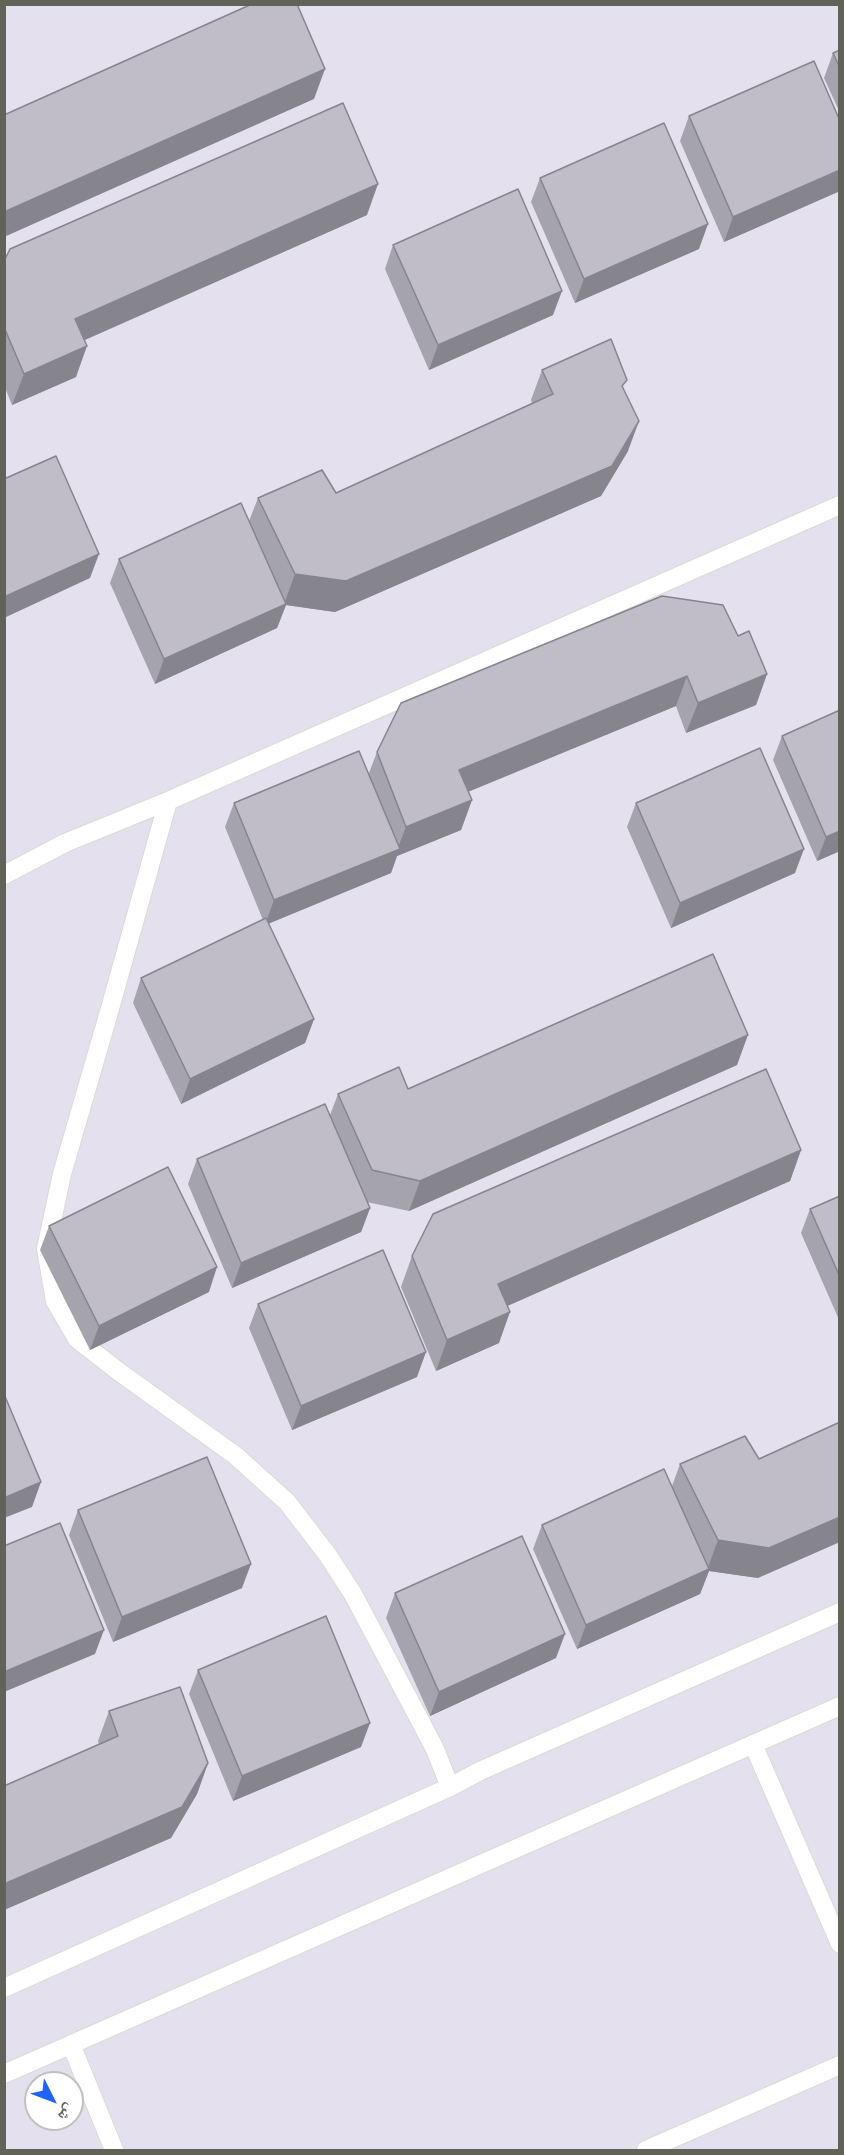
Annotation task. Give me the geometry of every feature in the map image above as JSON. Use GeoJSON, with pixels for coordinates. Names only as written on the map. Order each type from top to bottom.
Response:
{"type":"FeatureCollection","features":[{"type":"Feature","properties":{"kind":"street"},"geometry":{"type":"LineString","coordinates":[[4,875],[65,843],[168,801],[840,505]]}},
{"type":"Feature","properties":{"kind":"street"},"geometry":{"type":"LineString","coordinates":[[168,801],[110,1012],[62,1174],[46,1249],[55,1301],[77,1339],[236,1456],[287,1502],[327,1554],[353,1594],[435,1749],[450,1787]]}},
{"type":"Feature","properties":{"kind":"street"},"geometry":{"type":"LineString","coordinates":[[4,1988],[450,1787],[480,1771],[840,1612]]}},
{"type":"Feature","properties":{"kind":"street"},"geometry":{"type":"LineString","coordinates":[[4,2074],[840,1706]]}},
{"type":"Feature","properties":{"kind":"street"},"geometry":{"type":"LineString","coordinates":[[753,1744],[840,1944]]}},
{"type":"Feature","properties":{"kind":"street"},"geometry":{"type":"LineString","coordinates":[[71,2044],[114,2151]]}},
{"type":"Feature","properties":{"kind":"street"},"geometry":{"type":"LineString","coordinates":[[646,2151],[840,2065]]}},
{"type":"Feature","properties":{"kind":"building"},"geometry":{"type":"Polygon","coordinates":[[[252,4],[297,4],[325,69],[4,212],[4,115],[252,4]]]}},
{"type":"Feature","properties":{"kind":"building"},"geometry":{"type":"Polygon","coordinates":[[[840,50],[840,68],[833,53],[840,50]]]}},
{"type":"Feature","properties":{"kind":"building"},"geometry":{"type":"Polygon","coordinates":[[[814,61],[840,121],[840,170],[733,217],[689,116],[814,61]]]}},
{"type":"Feature","properties":{"kind":"building"},"geometry":{"type":"Polygon","coordinates":[[[343,103],[378,184],[75,319],[87,346],[24,374],[4,327],[4,261],[10,249],[343,103]]]}},
{"type":"Feature","properties":{"kind":"building"},"geometry":{"type":"Polygon","coordinates":[[[664,123],[708,224],[584,279],[540,178],[664,123]]]}},
{"type":"Feature","properties":{"kind":"building"},"geometry":{"type":"Polygon","coordinates":[[[518,189],[562,291],[438,345],[393,245],[518,189]]]}},
{"type":"Feature","properties":{"kind":"building"},"geometry":{"type":"Polygon","coordinates":[[[611,339],[627,380],[622,386],[639,421],[612,466],[346,581],[295,574],[258,498],[322,470],[336,493],[553,394],[542,370],[611,339]]]}},
{"type":"Feature","properties":{"kind":"building"},"geometry":{"type":"Polygon","coordinates":[[[56,456],[99,554],[4,597],[4,479],[56,456]]]}},
{"type":"Feature","properties":{"kind":"building"},"geometry":{"type":"Polygon","coordinates":[[[241,503],[286,604],[164,659],[119,559],[241,503]]]}},
{"type":"Feature","properties":{"kind":"building"},"geometry":{"type":"Polygon","coordinates":[[[662,596],[723,605],[738,636],[749,631],[767,674],[698,703],[687,676],[459,770],[472,800],[406,827],[377,752],[401,703],[662,596]]]}},
{"type":"Feature","properties":{"kind":"building"},"geometry":{"type":"Polygon","coordinates":[[[840,710],[840,831],[826,837],[782,736],[840,710]]]}},
{"type":"Feature","properties":{"kind":"building"},"geometry":{"type":"Polygon","coordinates":[[[760,748],[804,849],[680,903],[636,803],[760,748]]]}},
{"type":"Feature","properties":{"kind":"building"},"geometry":{"type":"Polygon","coordinates":[[[359,751],[400,849],[274,900],[234,803],[359,751]]]}},
{"type":"Feature","properties":{"kind":"building"},"geometry":{"type":"Polygon","coordinates":[[[266,918],[314,1019],[190,1079],[141,978],[266,918]]]}},
{"type":"Feature","properties":{"kind":"building"},"geometry":{"type":"Polygon","coordinates":[[[713,954],[748,1035],[420,1181],[372,1170],[338,1094],[399,1067],[408,1089],[713,954]]]}},
{"type":"Feature","properties":{"kind":"building"},"geometry":{"type":"Polygon","coordinates":[[[766,1069],[801,1150],[498,1284],[510,1312],[447,1340],[412,1256],[433,1214],[766,1069]]]}},
{"type":"Feature","properties":{"kind":"building"},"geometry":{"type":"Polygon","coordinates":[[[325,1104],[370,1208],[241,1263],[197,1159],[325,1104]]]}},
{"type":"Feature","properties":{"kind":"building"},"geometry":{"type":"Polygon","coordinates":[[[168,1167],[217,1267],[99,1326],[49,1226],[168,1167]]]}},
{"type":"Feature","properties":{"kind":"building"},"geometry":{"type":"Polygon","coordinates":[[[840,1196],[840,1277],[810,1209],[840,1196]]]}},
{"type":"Feature","properties":{"kind":"building"},"geometry":{"type":"Polygon","coordinates":[[[383,1250],[426,1352],[301,1406],[258,1304],[383,1250]]]}},
{"type":"Feature","properties":{"kind":"building"},"geometry":{"type":"Polygon","coordinates":[[[4,1394],[41,1482],[4,1498],[4,1394]]]}},
{"type":"Feature","properties":{"kind":"building"},"geometry":{"type":"Polygon","coordinates":[[[840,1422],[840,1517],[769,1548],[718,1540],[680,1464],[745,1436],[759,1459],[840,1422]]]}},
{"type":"Feature","properties":{"kind":"building"},"geometry":{"type":"Polygon","coordinates":[[[207,1457],[251,1564],[122,1617],[78,1510],[207,1457]]]}},
{"type":"Feature","properties":{"kind":"building"},"geometry":{"type":"Polygon","coordinates":[[[664,1469],[709,1569],[586,1625],[542,1525],[664,1469]]]}},
{"type":"Feature","properties":{"kind":"building"},"geometry":{"type":"Polygon","coordinates":[[[60,1523],[104,1630],[4,1672],[4,1546],[60,1523]]]}},
{"type":"Feature","properties":{"kind":"building"},"geometry":{"type":"Polygon","coordinates":[[[522,1536],[565,1634],[439,1692],[395,1593],[522,1536]]]}},
{"type":"Feature","properties":{"kind":"building"},"geometry":{"type":"Polygon","coordinates":[[[326,1616],[370,1723],[242,1776],[198,1670],[326,1616]]]}},
{"type":"Feature","properties":{"kind":"building"},"geometry":{"type":"Polygon","coordinates":[[[180,1687],[208,1763],[182,1807],[4,1884],[4,1786],[118,1736],[109,1711],[180,1687]]]}}]}
